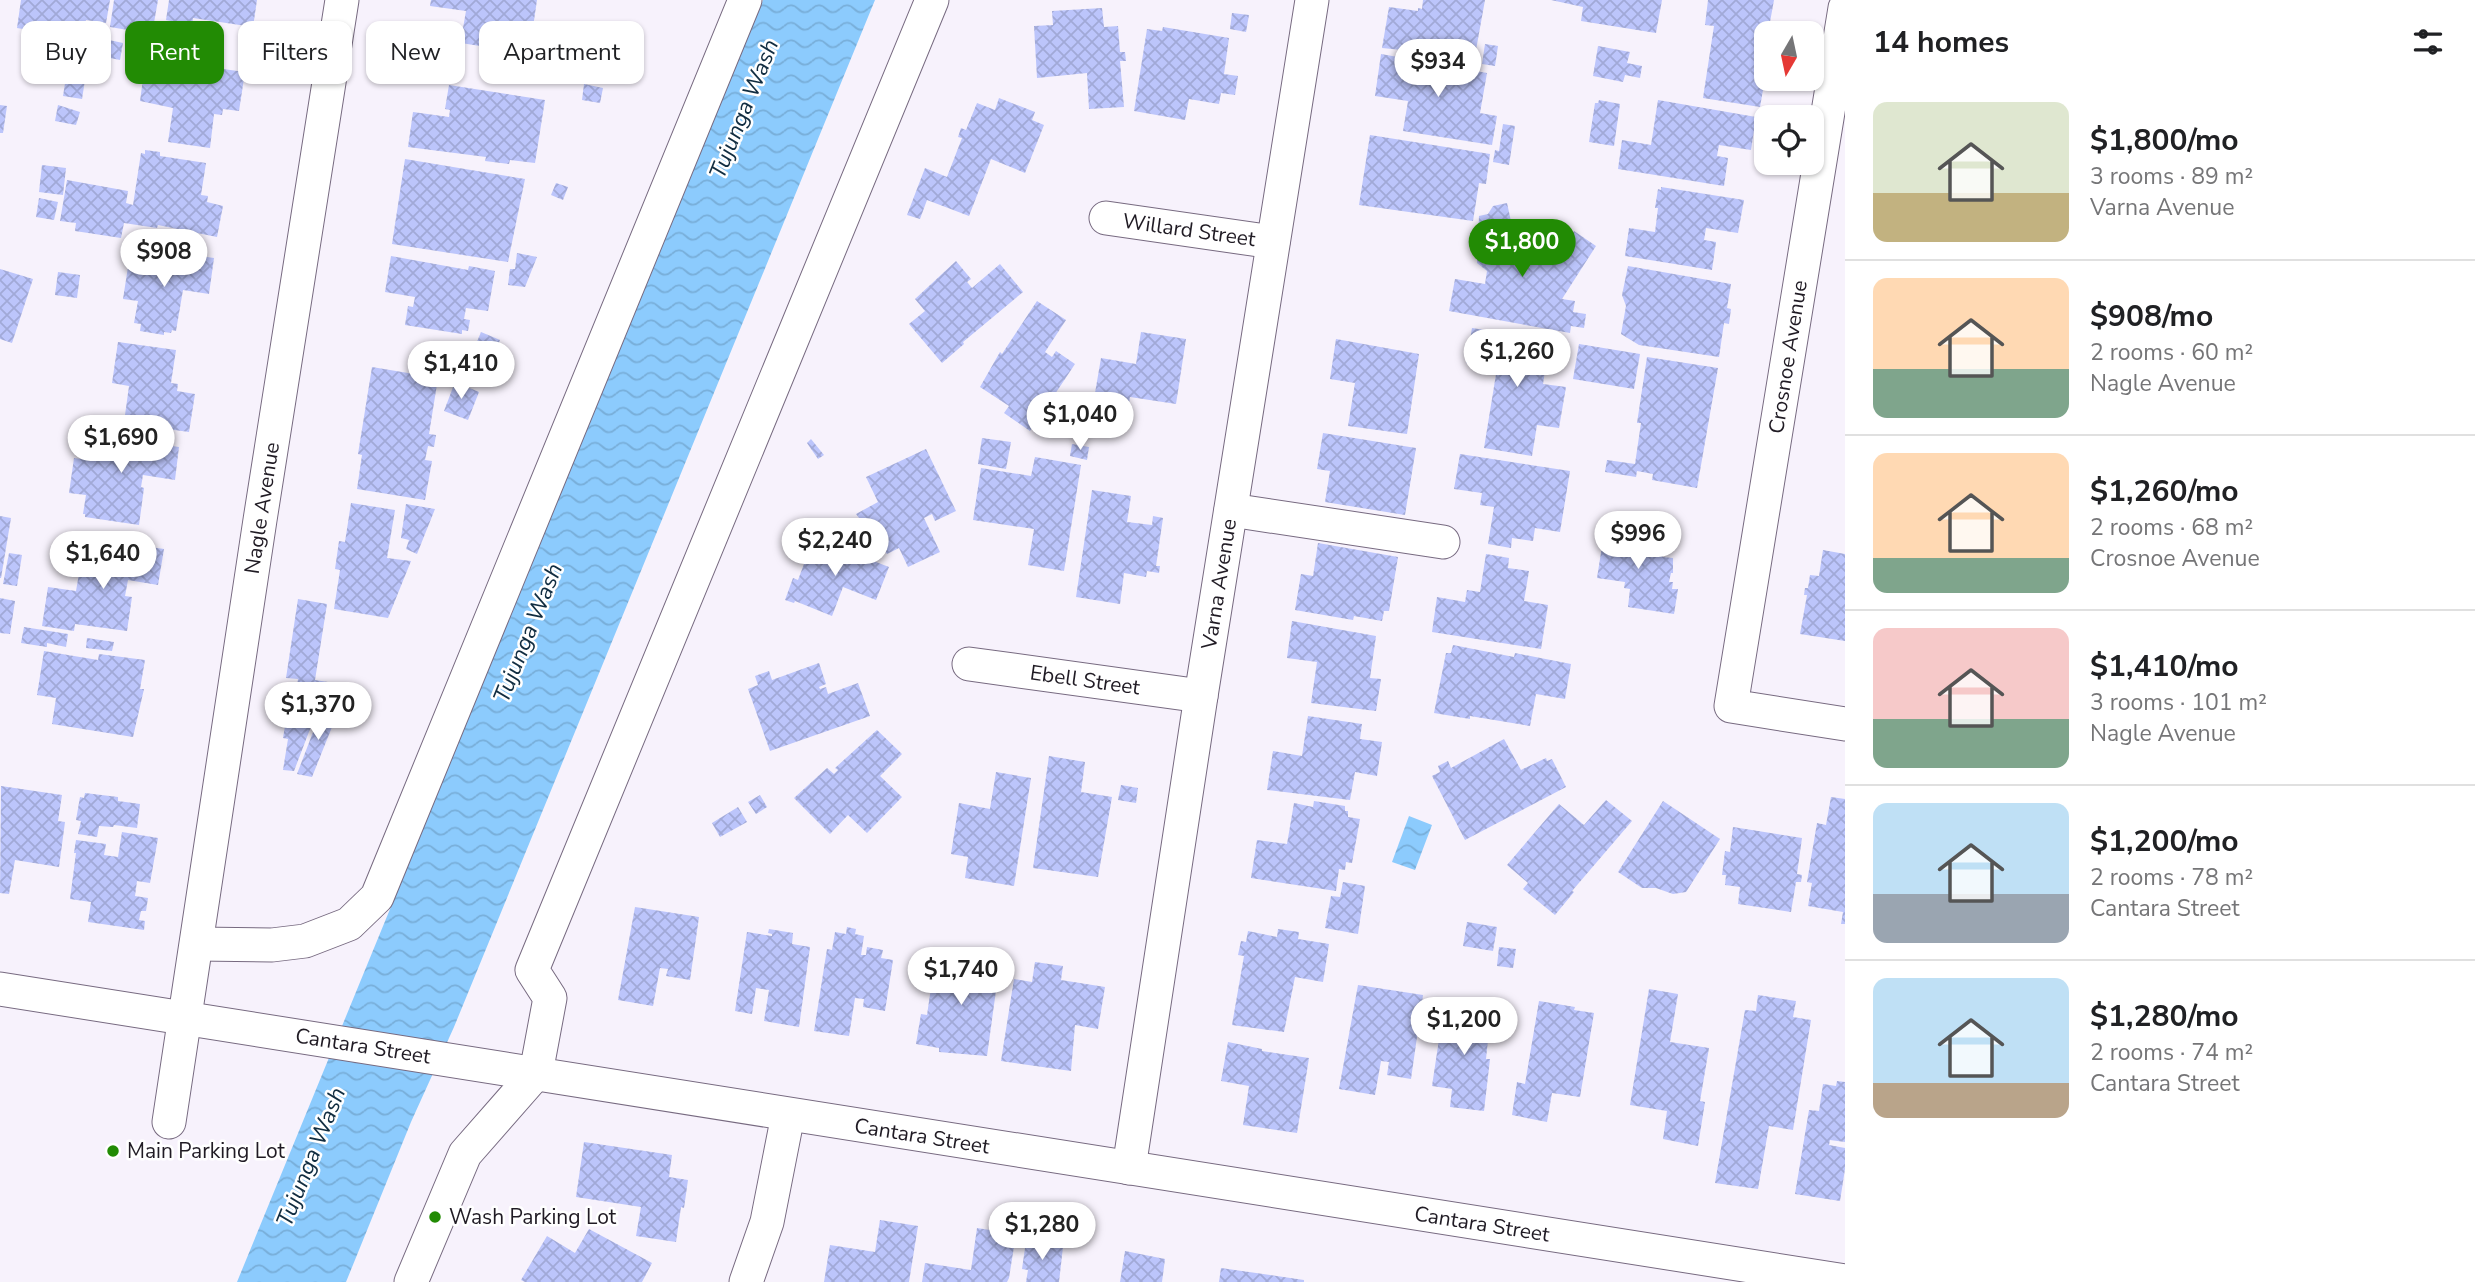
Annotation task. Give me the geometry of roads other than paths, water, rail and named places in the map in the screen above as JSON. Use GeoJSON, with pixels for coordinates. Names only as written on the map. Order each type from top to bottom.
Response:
{"type":"FeatureCollection","features":[{"type":"Feature","properties":{"kind":"street","name":"Nagle Avenue"},"geometry":{"type":"LineString","coordinates":[[169,1122],[342,0]]}},
{"type":"Feature","properties":{"kind":"street"},"geometry":{"type":"LineString","coordinates":[[197,944],[272,945],[305,941],[349,924],[377,897],[745,0]]}},
{"type":"Feature","properties":{"kind":"street"},"geometry":{"type":"LineString","coordinates":[[411,1282],[465,1154],[536,1073],[550,998],[532,970],[932,0]]}},
{"type":"Feature","properties":{"kind":"street","name":"Varna Avenue"},"geometry":{"type":"LineString","coordinates":[[1129,1168],[1312,0]]}},
{"type":"Feature","properties":{"kind":"street","name":"Crosnoe Avenue"},"geometry":{"type":"LineString","coordinates":[[1845,8],[1731,706],[1845,724]]}},
{"type":"Feature","properties":{"kind":"street","name":"Willard Street"},"geometry":{"type":"LineString","coordinates":[[1106,218],[1273,243]]}},
{"type":"Feature","properties":{"kind":"street"},"geometry":{"type":"LineString","coordinates":[[1231,510],[1443,542]]}},
{"type":"Feature","properties":{"kind":"street","name":"Ebell Street"},"geometry":{"type":"LineString","coordinates":[[969,664],[1201,696]]}},
{"type":"Feature","properties":{"kind":"street","name":"Cantara Street"},"geometry":{"type":"LineString","coordinates":[[0,989],[1845,1281]]}},
{"type":"Feature","properties":{"kind":"street"},"geometry":{"type":"LineString","coordinates":[[746,1282],[767,1222],[788,1115]]}},
{"type":"Feature","properties":{"kind":"water","name":"Tujunga Wash"},"geometry":{"type":"Polygon","coordinates":[[[763,0],[875,0],[454,1027],[411,1122],[346,1282],[237,1282],[763,0]]]}},
{"type":"Feature","properties":{"kind":"water"},"geometry":{"type":"Polygon","coordinates":[[[1409,816],[1432,825],[1415,870],[1392,862],[1409,816]]]}},
{"type":"Feature","properties":{"kind":"place","name":"Main Parking Lot"},"geometry":{"type":"Point","coordinates":[113,1151]}},
{"type":"Feature","properties":{"kind":"place","name":"Wash Parking Lot"},"geometry":{"type":"Point","coordinates":[435,1217]}}]}
